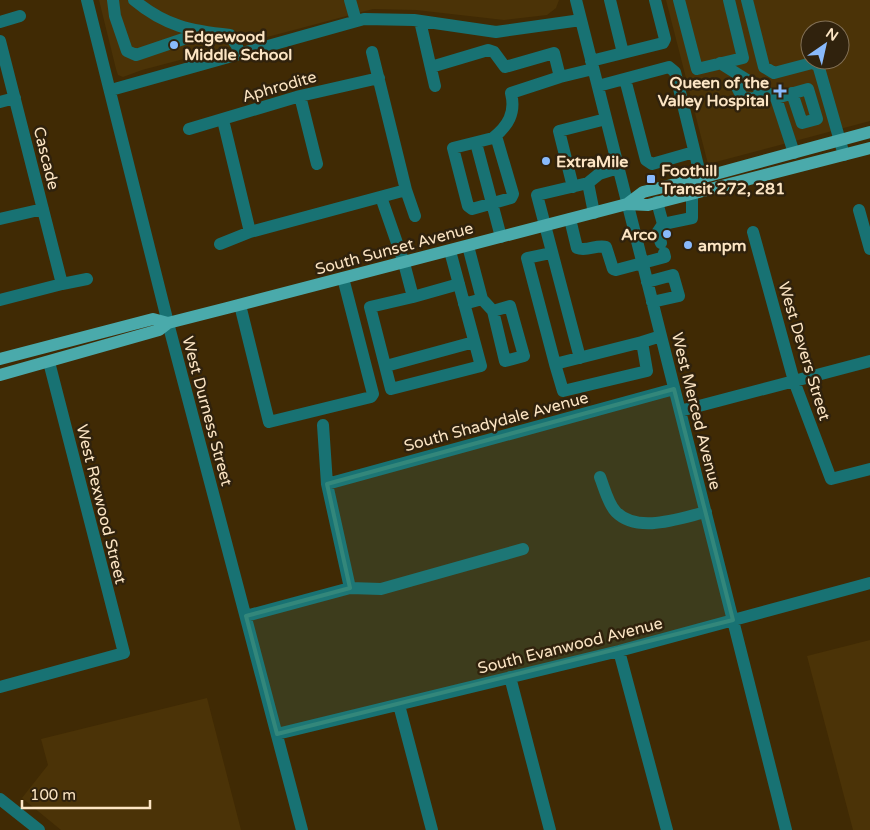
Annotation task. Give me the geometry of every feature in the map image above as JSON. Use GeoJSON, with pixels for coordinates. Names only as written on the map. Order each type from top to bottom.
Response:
{"type":"FeatureCollection","features":[{"type":"Feature","properties":{"kind":"main road","name":"South Sunset Avenue"},"geometry":{"type":"LineString","coordinates":[[627,204],[643,192],[870,132]]}},
{"type":"Feature","properties":{"kind":"main road","name":"South Sunset Avenue"},"geometry":{"type":"LineString","coordinates":[[0,375],[159,330],[168,323],[627,204],[648,205],[870,148]]}},
{"type":"Feature","properties":{"kind":"main road","name":"South Sunset Avenue"},"geometry":{"type":"LineString","coordinates":[[0,359],[153,319],[168,323]]}},
{"type":"Feature","properties":{"kind":"street","name":"West Durness Street"},"geometry":{"type":"LineString","coordinates":[[87,0],[168,323],[302,830]]}},
{"type":"Feature","properties":{"kind":"street"},"geometry":{"type":"LineString","coordinates":[[113,0],[115,16],[127,51],[136,55],[204,32]]}},
{"type":"Feature","properties":{"kind":"street"},"geometry":{"type":"LineString","coordinates":[[134,0],[166,22],[196,32],[230,35],[237,46],[238,54]]}},
{"type":"Feature","properties":{"kind":"street"},"geometry":{"type":"LineString","coordinates":[[350,0],[356,21]]}},
{"type":"Feature","properties":{"kind":"street","name":"West Merced Avenue"},"geometry":{"type":"LineString","coordinates":[[576,0],[786,830]]}},
{"type":"Feature","properties":{"kind":"street"},"geometry":{"type":"LineString","coordinates":[[610,0],[623,53]]}},
{"type":"Feature","properties":{"kind":"street"},"geometry":{"type":"LineString","coordinates":[[496,136],[513,194],[511,198],[472,209],[468,206],[453,148],[496,136],[507,125],[512,116],[511,93],[560,78],[623,53],[663,43],[665,39],[655,0]]}},
{"type":"Feature","properties":{"kind":"street"},"geometry":{"type":"LineString","coordinates":[[679,0],[697,69],[743,58],[729,0]]}},
{"type":"Feature","properties":{"kind":"street"},"geometry":{"type":"LineString","coordinates":[[747,0],[764,67],[774,73],[812,63],[819,68],[844,155]]}},
{"type":"Feature","properties":{"kind":"street"},"geometry":{"type":"LineString","coordinates":[[0,22],[20,16]]}},
{"type":"Feature","properties":{"kind":"street"},"geometry":{"type":"LineString","coordinates":[[111,90],[364,19],[420,21],[496,32],[581,20]]}},
{"type":"Feature","properties":{"kind":"street"},"geometry":{"type":"LineString","coordinates":[[420,21],[435,86]]}},
{"type":"Feature","properties":{"kind":"street","name":"Cascade"},"geometry":{"type":"LineString","coordinates":[[0,41],[62,284]]}},
{"type":"Feature","properties":{"kind":"street"},"geometry":{"type":"LineString","coordinates":[[431,66],[488,50],[494,52],[505,67],[554,53],[560,78]]}},
{"type":"Feature","properties":{"kind":"street"},"geometry":{"type":"LineString","coordinates":[[372,52],[406,190],[415,216]]}},
{"type":"Feature","properties":{"kind":"street"},"geometry":{"type":"LineString","coordinates":[[720,63],[776,98],[794,153]]}},
{"type":"Feature","properties":{"kind":"street"},"geometry":{"type":"LineString","coordinates":[[598,86],[669,67],[675,72],[700,178]]}},
{"type":"Feature","properties":{"kind":"street"},"geometry":{"type":"LineString","coordinates":[[739,75],[737,87],[742,97],[754,99],[764,90]]}},
{"type":"Feature","properties":{"kind":"street","name":"Aphrodite"},"geometry":{"type":"LineString","coordinates":[[189,129],[300,96],[379,78]]}},
{"type":"Feature","properties":{"kind":"street"},"geometry":{"type":"LineString","coordinates":[[625,79],[646,160],[652,164],[694,152]]}},
{"type":"Feature","properties":{"kind":"street"},"geometry":{"type":"LineString","coordinates":[[776,98],[792,93]]}},
{"type":"Feature","properties":{"kind":"street"},"geometry":{"type":"LineString","coordinates":[[300,96],[317,164]]}},
{"type":"Feature","properties":{"kind":"street"},"geometry":{"type":"LineString","coordinates":[[0,102],[15,98]]}},
{"type":"Feature","properties":{"kind":"street"},"geometry":{"type":"LineString","coordinates":[[573,187],[559,131],[606,119]]}},
{"type":"Feature","properties":{"kind":"street"},"geometry":{"type":"LineString","coordinates":[[223,120],[250,232]]}},
{"type":"Feature","properties":{"kind":"street"},"geometry":{"type":"LineString","coordinates":[[476,143],[501,237]]}},
{"type":"Feature","properties":{"kind":"street"},"geometry":{"type":"LineString","coordinates":[[580,358],[537,195],[588,183],[599,174],[618,168]]}},
{"type":"Feature","properties":{"kind":"street"},"geometry":{"type":"LineString","coordinates":[[588,183],[594,213]]}},
{"type":"Feature","properties":{"kind":"street"},"geometry":{"type":"LineString","coordinates":[[220,244],[250,232],[406,190]]}},
{"type":"Feature","properties":{"kind":"street"},"geometry":{"type":"LineString","coordinates":[[570,219],[576,246],[579,249],[606,247],[613,269],[624,269],[665,257],[657,233],[663,224],[692,218],[692,194]]}},
{"type":"Feature","properties":{"kind":"street"},"geometry":{"type":"LineString","coordinates":[[381,197],[404,263],[413,297]]}},
{"type":"Feature","properties":{"kind":"street"},"geometry":{"type":"LineString","coordinates":[[658,202],[663,224]]}},
{"type":"Feature","properties":{"kind":"street"},"geometry":{"type":"LineString","coordinates":[[0,219],[43,209]]}},
{"type":"Feature","properties":{"kind":"street"},"geometry":{"type":"LineString","coordinates":[[859,210],[870,249]]}},
{"type":"Feature","properties":{"kind":"street","name":"West Devers Street"},"geometry":{"type":"LineString","coordinates":[[753,232],[794,381],[831,479],[870,469]]}},
{"type":"Feature","properties":{"kind":"street"},"geometry":{"type":"LineString","coordinates":[[468,246],[482,299],[493,312]]}},
{"type":"Feature","properties":{"kind":"street"},"geometry":{"type":"LineString","coordinates":[[450,250],[481,366],[392,389],[370,308],[459,284]]}},
{"type":"Feature","properties":{"kind":"street"},"geometry":{"type":"LineString","coordinates":[[551,253],[527,258],[563,391],[648,371],[642,342]]}},
{"type":"Feature","properties":{"kind":"street"},"geometry":{"type":"LineString","coordinates":[[647,282],[673,275],[679,296],[652,302]]}},
{"type":"Feature","properties":{"kind":"street"},"geometry":{"type":"LineString","coordinates":[[240,305],[267,420],[271,423],[373,396],[343,278]]}},
{"type":"Feature","properties":{"kind":"street"},"geometry":{"type":"LineString","coordinates":[[0,300],[86,279]]}},
{"type":"Feature","properties":{"kind":"street"},"geometry":{"type":"LineString","coordinates":[[464,304],[482,299]]}},
{"type":"Feature","properties":{"kind":"street"},"geometry":{"type":"LineString","coordinates":[[555,364],[661,336]]}},
{"type":"Feature","properties":{"kind":"street"},"geometry":{"type":"LineString","coordinates":[[386,366],[474,342]]}},
{"type":"Feature","properties":{"kind":"street"},"geometry":{"type":"LineString","coordinates":[[680,411],[870,361]]}},
{"type":"Feature","properties":{"kind":"street","name":"West Rexwood Street"},"geometry":{"type":"LineString","coordinates":[[0,687],[124,653],[50,362]]}},
{"type":"Feature","properties":{"kind":"street","name":"South Shadydale Avenue"},"geometry":{"type":"LineString","coordinates":[[326,484],[674,389]]}},
{"type":"Feature","properties":{"kind":"street"},"geometry":{"type":"LineString","coordinates":[[323,426],[326,484],[350,588]]}},
{"type":"Feature","properties":{"kind":"street"},"geometry":{"type":"LineString","coordinates":[[600,477],[613,508],[627,519],[651,524],[706,512]]}},
{"type":"Feature","properties":{"kind":"street"},"geometry":{"type":"LineString","coordinates":[[246,616],[350,588],[381,589],[523,549]]}},
{"type":"Feature","properties":{"kind":"street","name":"South Evanwood Avenue"},"geometry":{"type":"LineString","coordinates":[[277,734],[619,651],[870,583]]}},
{"type":"Feature","properties":{"kind":"street"},"geometry":{"type":"LineString","coordinates":[[619,651],[667,830]]}},
{"type":"Feature","properties":{"kind":"street"},"geometry":{"type":"LineString","coordinates":[[510,676],[550,830]]}},
{"type":"Feature","properties":{"kind":"street"},"geometry":{"type":"LineString","coordinates":[[399,705],[432,830]]}},
{"type":"Feature","properties":{"kind":"street"},"geometry":{"type":"LineString","coordinates":[[0,799],[39,830]]}},
{"type":"Feature","properties":{"kind":"highlighted area"},"geometry":{"type":"Polygon","coordinates":[[[674,389],[733,620],[277,734],[246,616],[350,588],[327,484],[674,389]]]}},
{"type":"Feature","properties":{"kind":"shaded area","name":"Edgewood Middle School"},"geometry":{"type":"Polygon","coordinates":[[[99,0],[559,0],[556,8],[547,15],[504,20],[416,10],[373,9],[142,70],[123,77],[118,75],[116,69],[99,0]]]}},
{"type":"Feature","properties":{"kind":"shaded area","name":"Queen of the Valley Hospital"},"geometry":{"type":"Polygon","coordinates":[[[666,0],[870,0],[870,121],[708,164],[666,0]]]}},
{"type":"Feature","properties":{"kind":"shaded area"},"geometry":{"type":"Polygon","coordinates":[[[870,640],[870,830],[853,830],[807,656],[870,640]]]}},
{"type":"Feature","properties":{"kind":"shaded area"},"geometry":{"type":"Polygon","coordinates":[[[207,698],[241,830],[61,830],[22,798],[48,765],[41,739],[207,698]]]}},
{"type":"Feature","properties":{"kind":"place","name":"Edgewood Middle School"},"geometry":{"type":"Point","coordinates":[174,45]}},
{"type":"Feature","properties":{"kind":"place","name":"Queen of the Valley Hospital"},"geometry":{"type":"Point","coordinates":[780,91]}},
{"type":"Feature","properties":{"kind":"place","name":"ExtraMile"},"geometry":{"type":"Point","coordinates":[546,161]}},
{"type":"Feature","properties":{"kind":"place","name":"Foothill Transit 272, 281"},"geometry":{"type":"Point","coordinates":[651,179]}},
{"type":"Feature","properties":{"kind":"place","name":"Arco"},"geometry":{"type":"Point","coordinates":[667,234]}},
{"type":"Feature","properties":{"kind":"place","name":"ampm"},"geometry":{"type":"Point","coordinates":[688,245]}}]}
